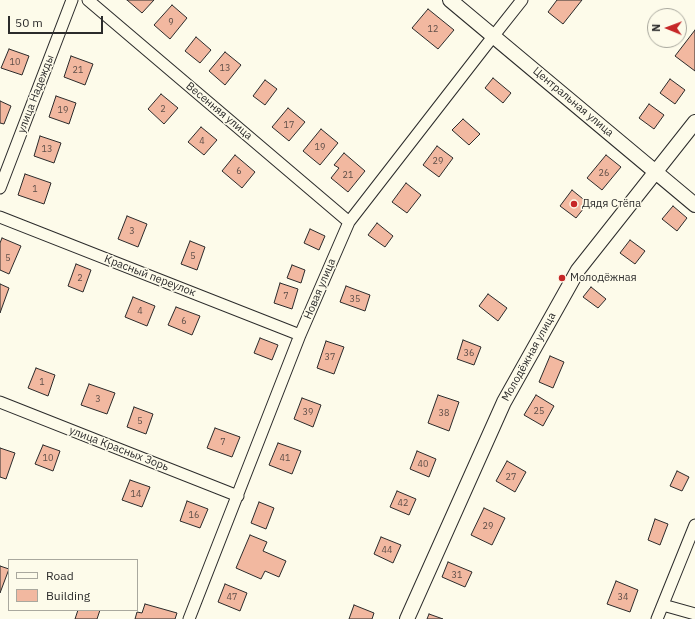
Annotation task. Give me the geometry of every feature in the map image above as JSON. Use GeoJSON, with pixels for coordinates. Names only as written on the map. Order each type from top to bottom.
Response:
{"type":"FeatureCollection","features":[{"type":"Feature","properties":{"kind":"street","name":"улица Надежды"},"geometry":{"type":"LineString","coordinates":[[0,188],[72,0]]}},
{"type":"Feature","properties":{"kind":"street","name":"Весенняя улица"},"geometry":{"type":"LineString","coordinates":[[88,0],[349,222]]}},
{"type":"Feature","properties":{"kind":"street","name":"Центральная улица"},"geometry":{"type":"LineString","coordinates":[[450,0],[695,205]]}},
{"type":"Feature","properties":{"kind":"street","name":"Новая улица"},"geometry":{"type":"LineString","coordinates":[[189,619],[300,335],[349,222],[522,0]]}},
{"type":"Feature","properties":{"kind":"street","name":"Молодёжная улица"},"geometry":{"type":"LineString","coordinates":[[407,619],[504,402],[578,270],[695,122]]}},
{"type":"Feature","properties":{"kind":"street","name":"Красный переулок"},"geometry":{"type":"LineString","coordinates":[[0,217],[300,335]]}},
{"type":"Feature","properties":{"kind":"street","name":"улица Красных Зорь"},"geometry":{"type":"LineString","coordinates":[[0,402],[238,496]]}},
{"type":"Feature","properties":{"kind":"street"},"geometry":{"type":"LineString","coordinates":[[657,619],[695,525]]}},
{"type":"Feature","properties":{"kind":"street"},"geometry":{"type":"LineString","coordinates":[[663,604],[695,614]]}},
{"type":"Feature","properties":{"kind":"building"},"geometry":{"type":"Polygon","coordinates":[[[127,0],[154,0],[142,13],[127,0]]]}},
{"type":"Feature","properties":{"kind":"building"},"geometry":{"type":"Polygon","coordinates":[[[557,0],[582,0],[563,24],[548,12],[557,0]]]}},
{"type":"Feature","properties":{"kind":"building"},"geometry":{"type":"Polygon","coordinates":[[[172,5],[187,18],[170,39],[154,25],[172,5]]]}},
{"type":"Feature","properties":{"kind":"building"},"geometry":{"type":"Polygon","coordinates":[[[428,9],[454,30],[438,49],[412,28],[428,9]]]}},
{"type":"Feature","properties":{"kind":"building"},"geometry":{"type":"Polygon","coordinates":[[[695,30],[695,71],[675,56],[681,48],[687,48],[687,40],[695,30]]]}},
{"type":"Feature","properties":{"kind":"building"},"geometry":{"type":"Polygon","coordinates":[[[196,37],[211,50],[200,63],[185,51],[196,37]]]}},
{"type":"Feature","properties":{"kind":"building"},"geometry":{"type":"Polygon","coordinates":[[[9,49],[29,56],[22,75],[1,68],[9,49]]]}},
{"type":"Feature","properties":{"kind":"building"},"geometry":{"type":"Polygon","coordinates":[[[225,52],[241,65],[225,85],[209,71],[225,52]]]}},
{"type":"Feature","properties":{"kind":"building"},"geometry":{"type":"Polygon","coordinates":[[[71,56],[93,64],[85,85],[64,77],[71,56]]]}},
{"type":"Feature","properties":{"kind":"building"},"geometry":{"type":"Polygon","coordinates":[[[493,78],[511,93],[503,103],[485,88],[493,78]]]}},
{"type":"Feature","properties":{"kind":"building"},"geometry":{"type":"Polygon","coordinates":[[[670,79],[685,90],[675,104],[660,93],[670,79]]]}},
{"type":"Feature","properties":{"kind":"building"},"geometry":{"type":"Polygon","coordinates":[[[265,80],[277,89],[265,105],[253,96],[265,80]]]}},
{"type":"Feature","properties":{"kind":"building"},"geometry":{"type":"Polygon","coordinates":[[[161,94],[178,108],[164,124],[148,109],[161,94]]]}},
{"type":"Feature","properties":{"kind":"building"},"geometry":{"type":"Polygon","coordinates":[[[56,96],[76,103],[69,124],[49,117],[56,96]]]}},
{"type":"Feature","properties":{"kind":"building"},"geometry":{"type":"Polygon","coordinates":[[[0,101],[11,106],[4,124],[0,123],[0,101]]]}},
{"type":"Feature","properties":{"kind":"building"},"geometry":{"type":"Polygon","coordinates":[[[649,104],[664,115],[654,129],[639,118],[649,104]]]}},
{"type":"Feature","properties":{"kind":"building"},"geometry":{"type":"Polygon","coordinates":[[[288,108],[305,122],[289,141],[272,127],[288,108]]]}},
{"type":"Feature","properties":{"kind":"building"},"geometry":{"type":"Polygon","coordinates":[[[463,119],[480,134],[469,145],[452,130],[463,119]]]}},
{"type":"Feature","properties":{"kind":"building"},"geometry":{"type":"Polygon","coordinates":[[[201,127],[217,140],[204,155],[188,142],[201,127]]]}},
{"type":"Feature","properties":{"kind":"building"},"geometry":{"type":"Polygon","coordinates":[[[321,129],[338,143],[320,165],[303,151],[321,129]]]}},
{"type":"Feature","properties":{"kind":"building"},"geometry":{"type":"Polygon","coordinates":[[[40,136],[61,143],[54,163],[34,156],[40,136]]]}},
{"type":"Feature","properties":{"kind":"building"},"geometry":{"type":"Polygon","coordinates":[[[437,146],[453,158],[439,177],[423,165],[437,146]]]}},
{"type":"Feature","properties":{"kind":"building"},"geometry":{"type":"Polygon","coordinates":[[[344,153],[365,171],[348,192],[331,178],[339,168],[334,165],[344,153]]]}},
{"type":"Feature","properties":{"kind":"building"},"geometry":{"type":"Polygon","coordinates":[[[235,155],[255,172],[242,188],[222,171],[235,155]]]}},
{"type":"Feature","properties":{"kind":"building"},"geometry":{"type":"Polygon","coordinates":[[[606,155],[621,167],[602,190],[587,178],[606,155]]]}},
{"type":"Feature","properties":{"kind":"building"},"geometry":{"type":"Polygon","coordinates":[[[25,174],[51,183],[44,204],[18,195],[25,174]]]}},
{"type":"Feature","properties":{"kind":"building"},"geometry":{"type":"Polygon","coordinates":[[[406,183],[421,195],[407,213],[392,202],[406,183]]]}},
{"type":"Feature","properties":{"kind":"building","name":"Дядя Стёпа"},"geometry":{"type":"Polygon","coordinates":[[[572,190],[588,203],[576,218],[560,206],[572,190]]]}},
{"type":"Feature","properties":{"kind":"building"},"geometry":{"type":"Polygon","coordinates":[[[673,206],[687,218],[677,231],[662,219],[673,206]]]}},
{"type":"Feature","properties":{"kind":"building"},"geometry":{"type":"Polygon","coordinates":[[[127,216],[147,224],[138,247],[118,239],[127,216]]]}},
{"type":"Feature","properties":{"kind":"building"},"geometry":{"type":"Polygon","coordinates":[[[377,223],[393,236],[385,247],[368,235],[377,223]]]}},
{"type":"Feature","properties":{"kind":"building"},"geometry":{"type":"Polygon","coordinates":[[[310,229],[325,236],[319,250],[304,243],[310,229]]]}},
{"type":"Feature","properties":{"kind":"building"},"geometry":{"type":"Polygon","coordinates":[[[2,238],[21,246],[9,274],[0,270],[0,243],[2,238]]]}},
{"type":"Feature","properties":{"kind":"building"},"geometry":{"type":"Polygon","coordinates":[[[630,240],[645,251],[635,264],[620,253],[630,240]]]}},
{"type":"Feature","properties":{"kind":"building"},"geometry":{"type":"Polygon","coordinates":[[[190,241],[205,247],[197,270],[181,264],[190,241]]]}},
{"type":"Feature","properties":{"kind":"building"},"geometry":{"type":"Polygon","coordinates":[[[76,264],[91,270],[83,292],[68,286],[76,264]]]}},
{"type":"Feature","properties":{"kind":"building"},"geometry":{"type":"Polygon","coordinates":[[[292,265],[305,270],[301,283],[287,278],[292,265]]]}},
{"type":"Feature","properties":{"kind":"building"},"geometry":{"type":"Polygon","coordinates":[[[280,283],[298,289],[292,309],[274,303],[280,283]]]}},
{"type":"Feature","properties":{"kind":"building"},"geometry":{"type":"Polygon","coordinates":[[[0,284],[9,288],[0,313],[0,284]]]}},
{"type":"Feature","properties":{"kind":"building"},"geometry":{"type":"Polygon","coordinates":[[[346,286],[370,295],[365,311],[340,302],[346,286]]]}},
{"type":"Feature","properties":{"kind":"building"},"geometry":{"type":"Polygon","coordinates":[[[591,287],[606,299],[598,308],[583,297],[591,287]]]}},
{"type":"Feature","properties":{"kind":"building"},"geometry":{"type":"Polygon","coordinates":[[[488,294],[507,308],[498,321],[479,306],[488,294]]]}},
{"type":"Feature","properties":{"kind":"building"},"geometry":{"type":"Polygon","coordinates":[[[133,297],[155,306],[147,326],[125,317],[133,297]]]}},
{"type":"Feature","properties":{"kind":"building"},"geometry":{"type":"Polygon","coordinates":[[[176,307],[200,316],[192,335],[168,325],[176,307]]]}},
{"type":"Feature","properties":{"kind":"building"},"geometry":{"type":"Polygon","coordinates":[[[260,338],[278,345],[272,360],[254,353],[260,338]]]}},
{"type":"Feature","properties":{"kind":"building"},"geometry":{"type":"Polygon","coordinates":[[[463,340],[481,347],[474,365],[457,359],[463,340]]]}},
{"type":"Feature","properties":{"kind":"building"},"geometry":{"type":"Polygon","coordinates":[[[326,341],[344,347],[334,374],[317,368],[326,341]]]}},
{"type":"Feature","properties":{"kind":"building"},"geometry":{"type":"Polygon","coordinates":[[[550,356],[564,362],[553,388],[539,382],[550,356]]]}},
{"type":"Feature","properties":{"kind":"building"},"geometry":{"type":"Polygon","coordinates":[[[36,368],[55,375],[48,396],[28,388],[36,368]]]}},
{"type":"Feature","properties":{"kind":"building"},"geometry":{"type":"Polygon","coordinates":[[[89,384],[115,393],[107,414],[81,405],[89,384]]]}},
{"type":"Feature","properties":{"kind":"building"},"geometry":{"type":"Polygon","coordinates":[[[438,395],[459,402],[449,431],[428,423],[438,395]]]}},
{"type":"Feature","properties":{"kind":"building"},"geometry":{"type":"Polygon","coordinates":[[[536,395],[554,406],[543,426],[524,415],[536,395]]]}},
{"type":"Feature","properties":{"kind":"building"},"geometry":{"type":"Polygon","coordinates":[[[302,398],[321,405],[313,427],[294,419],[302,398]]]}},
{"type":"Feature","properties":{"kind":"building"},"geometry":{"type":"Polygon","coordinates":[[[134,407],[153,414],[146,434],[127,427],[134,407]]]}},
{"type":"Feature","properties":{"kind":"building"},"geometry":{"type":"Polygon","coordinates":[[[215,428],[240,437],[232,457],[207,448],[215,428]]]}},
{"type":"Feature","properties":{"kind":"building"},"geometry":{"type":"Polygon","coordinates":[[[278,443],[301,451],[292,474],[269,465],[278,443]]]}},
{"type":"Feature","properties":{"kind":"building"},"geometry":{"type":"Polygon","coordinates":[[[43,445],[60,451],[53,471],[35,464],[43,445]]]}},
{"type":"Feature","properties":{"kind":"building"},"geometry":{"type":"Polygon","coordinates":[[[0,448],[15,453],[6,479],[0,477],[0,448]]]}},
{"type":"Feature","properties":{"kind":"building"},"geometry":{"type":"Polygon","coordinates":[[[417,451],[436,459],[429,477],[410,469],[417,451]]]}},
{"type":"Feature","properties":{"kind":"building"},"geometry":{"type":"Polygon","coordinates":[[[507,461],[526,472],[515,492],[496,481],[507,461]]]}},
{"type":"Feature","properties":{"kind":"building"},"geometry":{"type":"Polygon","coordinates":[[[677,471],[689,477],[682,491],[670,486],[677,471]]]}},
{"type":"Feature","properties":{"kind":"building"},"geometry":{"type":"Polygon","coordinates":[[[130,480],[150,487],[142,507],[122,500],[130,480]]]}},
{"type":"Feature","properties":{"kind":"building"},"geometry":{"type":"Polygon","coordinates":[[[397,491],[416,499],[409,515],[390,507],[397,491]]]}},
{"type":"Feature","properties":{"kind":"building"},"geometry":{"type":"Polygon","coordinates":[[[187,501],[208,509],[200,528],[180,521],[187,501]]]}},
{"type":"Feature","properties":{"kind":"building"},"geometry":{"type":"Polygon","coordinates":[[[259,502],[274,508],[266,529],[251,523],[259,502]]]}},
{"type":"Feature","properties":{"kind":"building"},"geometry":{"type":"Polygon","coordinates":[[[484,508],[505,518],[492,545],[471,535],[484,508]]]}},
{"type":"Feature","properties":{"kind":"building"},"geometry":{"type":"Polygon","coordinates":[[[655,519],[668,524],[660,545],[648,540],[655,519]]]}},
{"type":"Feature","properties":{"kind":"building"},"geometry":{"type":"Polygon","coordinates":[[[250,535],[267,542],[263,551],[286,561],[279,577],[265,571],[261,579],[236,568],[250,535]]]}},
{"type":"Feature","properties":{"kind":"building"},"geometry":{"type":"Polygon","coordinates":[[[381,537],[401,545],[393,563],[374,554],[381,537]]]}},
{"type":"Feature","properties":{"kind":"building"},"geometry":{"type":"Polygon","coordinates":[[[448,562],[472,572],[465,587],[442,577],[448,562]]]}},
{"type":"Feature","properties":{"kind":"building"},"geometry":{"type":"Polygon","coordinates":[[[0,566],[8,569],[8,572],[0,593],[0,566]]]}},
{"type":"Feature","properties":{"kind":"building"},"geometry":{"type":"Polygon","coordinates":[[[616,581],[638,590],[630,612],[607,604],[616,581]]]}},
{"type":"Feature","properties":{"kind":"building"},"geometry":{"type":"Polygon","coordinates":[[[225,584],[247,593],[240,611],[218,602],[225,584]]]}},
{"type":"Feature","properties":{"kind":"building"},"geometry":{"type":"Polygon","coordinates":[[[145,604],[177,613],[175,619],[135,619],[137,612],[142,613],[145,604]]]}},
{"type":"Feature","properties":{"kind":"building"},"geometry":{"type":"Polygon","coordinates":[[[354,605],[374,613],[372,619],[349,619],[354,605]]]}},
{"type":"Feature","properties":{"kind":"building"},"geometry":{"type":"Polygon","coordinates":[[[78,611],[100,611],[97,619],[75,619],[78,611]]]}},
{"type":"Feature","properties":{"kind":"building"},"geometry":{"type":"Polygon","coordinates":[[[429,614],[443,619],[427,619],[429,614]]]}},
{"type":"Feature","properties":{"kind":"place","name":"Дядя Стёпа"},"geometry":{"type":"Point","coordinates":[574,204]}},
{"type":"Feature","properties":{"kind":"place","name":"Молодёжная"},"geometry":{"type":"Point","coordinates":[562,278]}}]}
